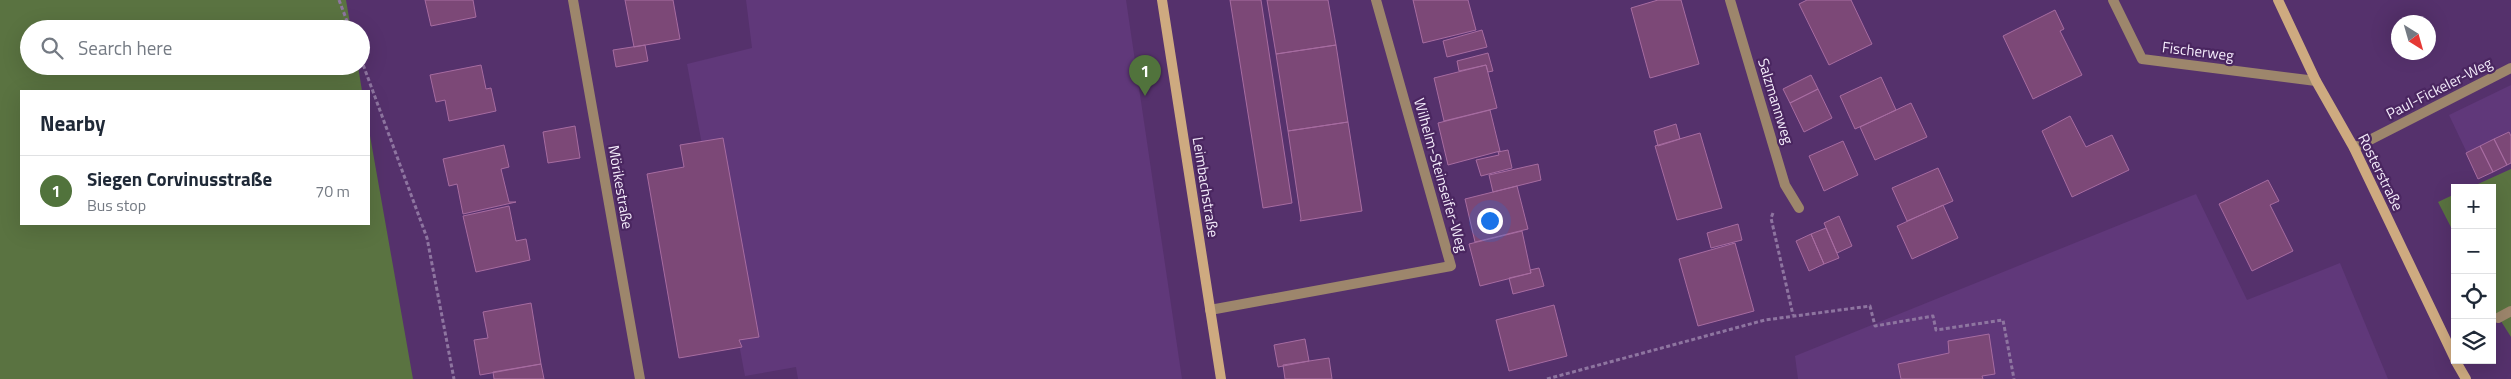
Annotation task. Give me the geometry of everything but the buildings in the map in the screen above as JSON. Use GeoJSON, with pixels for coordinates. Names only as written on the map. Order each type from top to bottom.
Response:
{"type":"FeatureCollection","features":[{"type":"Feature","properties":{"kind":"street","name":"Mörikestraße"},"geometry":{"type":"LineString","coordinates":[[573,0],[640,379]]}},
{"type":"Feature","properties":{"kind":"street","name":"Leimbachstraße"},"geometry":{"type":"LineString","coordinates":[[1162,0],[1221,379]]}},
{"type":"Feature","properties":{"kind":"street","name":"Wilhelm-Steinseifer-Weg"},"geometry":{"type":"LineString","coordinates":[[1210,310],[1451,266],[1376,0]]}},
{"type":"Feature","properties":{"kind":"street","name":"Salzmannweg"},"geometry":{"type":"LineString","coordinates":[[1730,0],[1785,185],[1800,208]]}},
{"type":"Feature","properties":{"kind":"street","name":"Fischerweg"},"geometry":{"type":"LineString","coordinates":[[2113,0],[2142,59],[2316,81]]}},
{"type":"Feature","properties":{"kind":"street","name":"Rosterstraße"},"geometry":{"type":"LineString","coordinates":[[2278,0],[2316,81],[2354,148],[2451,352]]}},
{"type":"Feature","properties":{"kind":"street","name":"Paul-Fickeler-Weg"},"geometry":{"type":"LineString","coordinates":[[2354,148],[2511,68]]}},
{"type":"Feature","properties":{"kind":"street"},"geometry":{"type":"LineString","coordinates":[[2498,318],[2511,311]]}},
{"type":"Feature","properties":{"kind":"street","name":"Rosterstraße"},"geometry":{"type":"LineString","coordinates":[[2457,364],[2466,379]]}},
{"type":"Feature","properties":{"kind":"path"},"geometry":{"type":"LineString","coordinates":[[339,0],[347,20]]}},
{"type":"Feature","properties":{"kind":"path"},"geometry":{"type":"LineString","coordinates":[[367,75],[428,238],[454,379]]}},
{"type":"Feature","properties":{"kind":"path"},"geometry":{"type":"LineString","coordinates":[[1785,185],[1771,218],[1793,315]]}},
{"type":"Feature","properties":{"kind":"path"},"geometry":{"type":"LineString","coordinates":[[1547,379],[1765,320],[1870,306],[1875,326],[1933,316],[1936,330],[2003,320],[2014,379]]}},
{"type":"Feature","properties":{"kind":"shaded area"},"geometry":{"type":"Polygon","coordinates":[[[746,0],[1126,0],[1182,379],[798,379],[796,367],[745,376],[687,64],[752,48],[746,0]]]}},
{"type":"Feature","properties":{"kind":"shaded area"},"geometry":{"type":"Polygon","coordinates":[[[2511,85],[2511,163],[2479,178],[2449,115],[2511,85]]]}},
{"type":"Feature","properties":{"kind":"shaded area"},"geometry":{"type":"Polygon","coordinates":[[[2196,194],[2247,300],[2340,263],[2388,379],[1798,379],[1795,356],[2196,194]]]}},
{"type":"Feature","properties":{"kind":"green space"},"geometry":{"type":"Polygon","coordinates":[[[0,0],[346,0],[349,20],[20,20],[20,75],[359,75],[362,90],[20,90],[20,225],[370,225],[370,136],[413,379],[0,379],[0,0]]]}},
{"type":"Feature","properties":{"kind":"green space"},"geometry":{"type":"Polygon","coordinates":[[[2511,169],[2511,337],[2496,313],[2496,184],[2478,184],[2511,169]]]}},
{"type":"Feature","properties":{"kind":"green space"},"geometry":{"type":"Polygon","coordinates":[[[2451,196],[2451,227],[2438,202],[2451,196]]]}},
{"type":"Feature","properties":{"kind":"place","name":"Siegen Corvinusstraße"},"geometry":{"type":"Point","coordinates":[1145,96]}}]}
